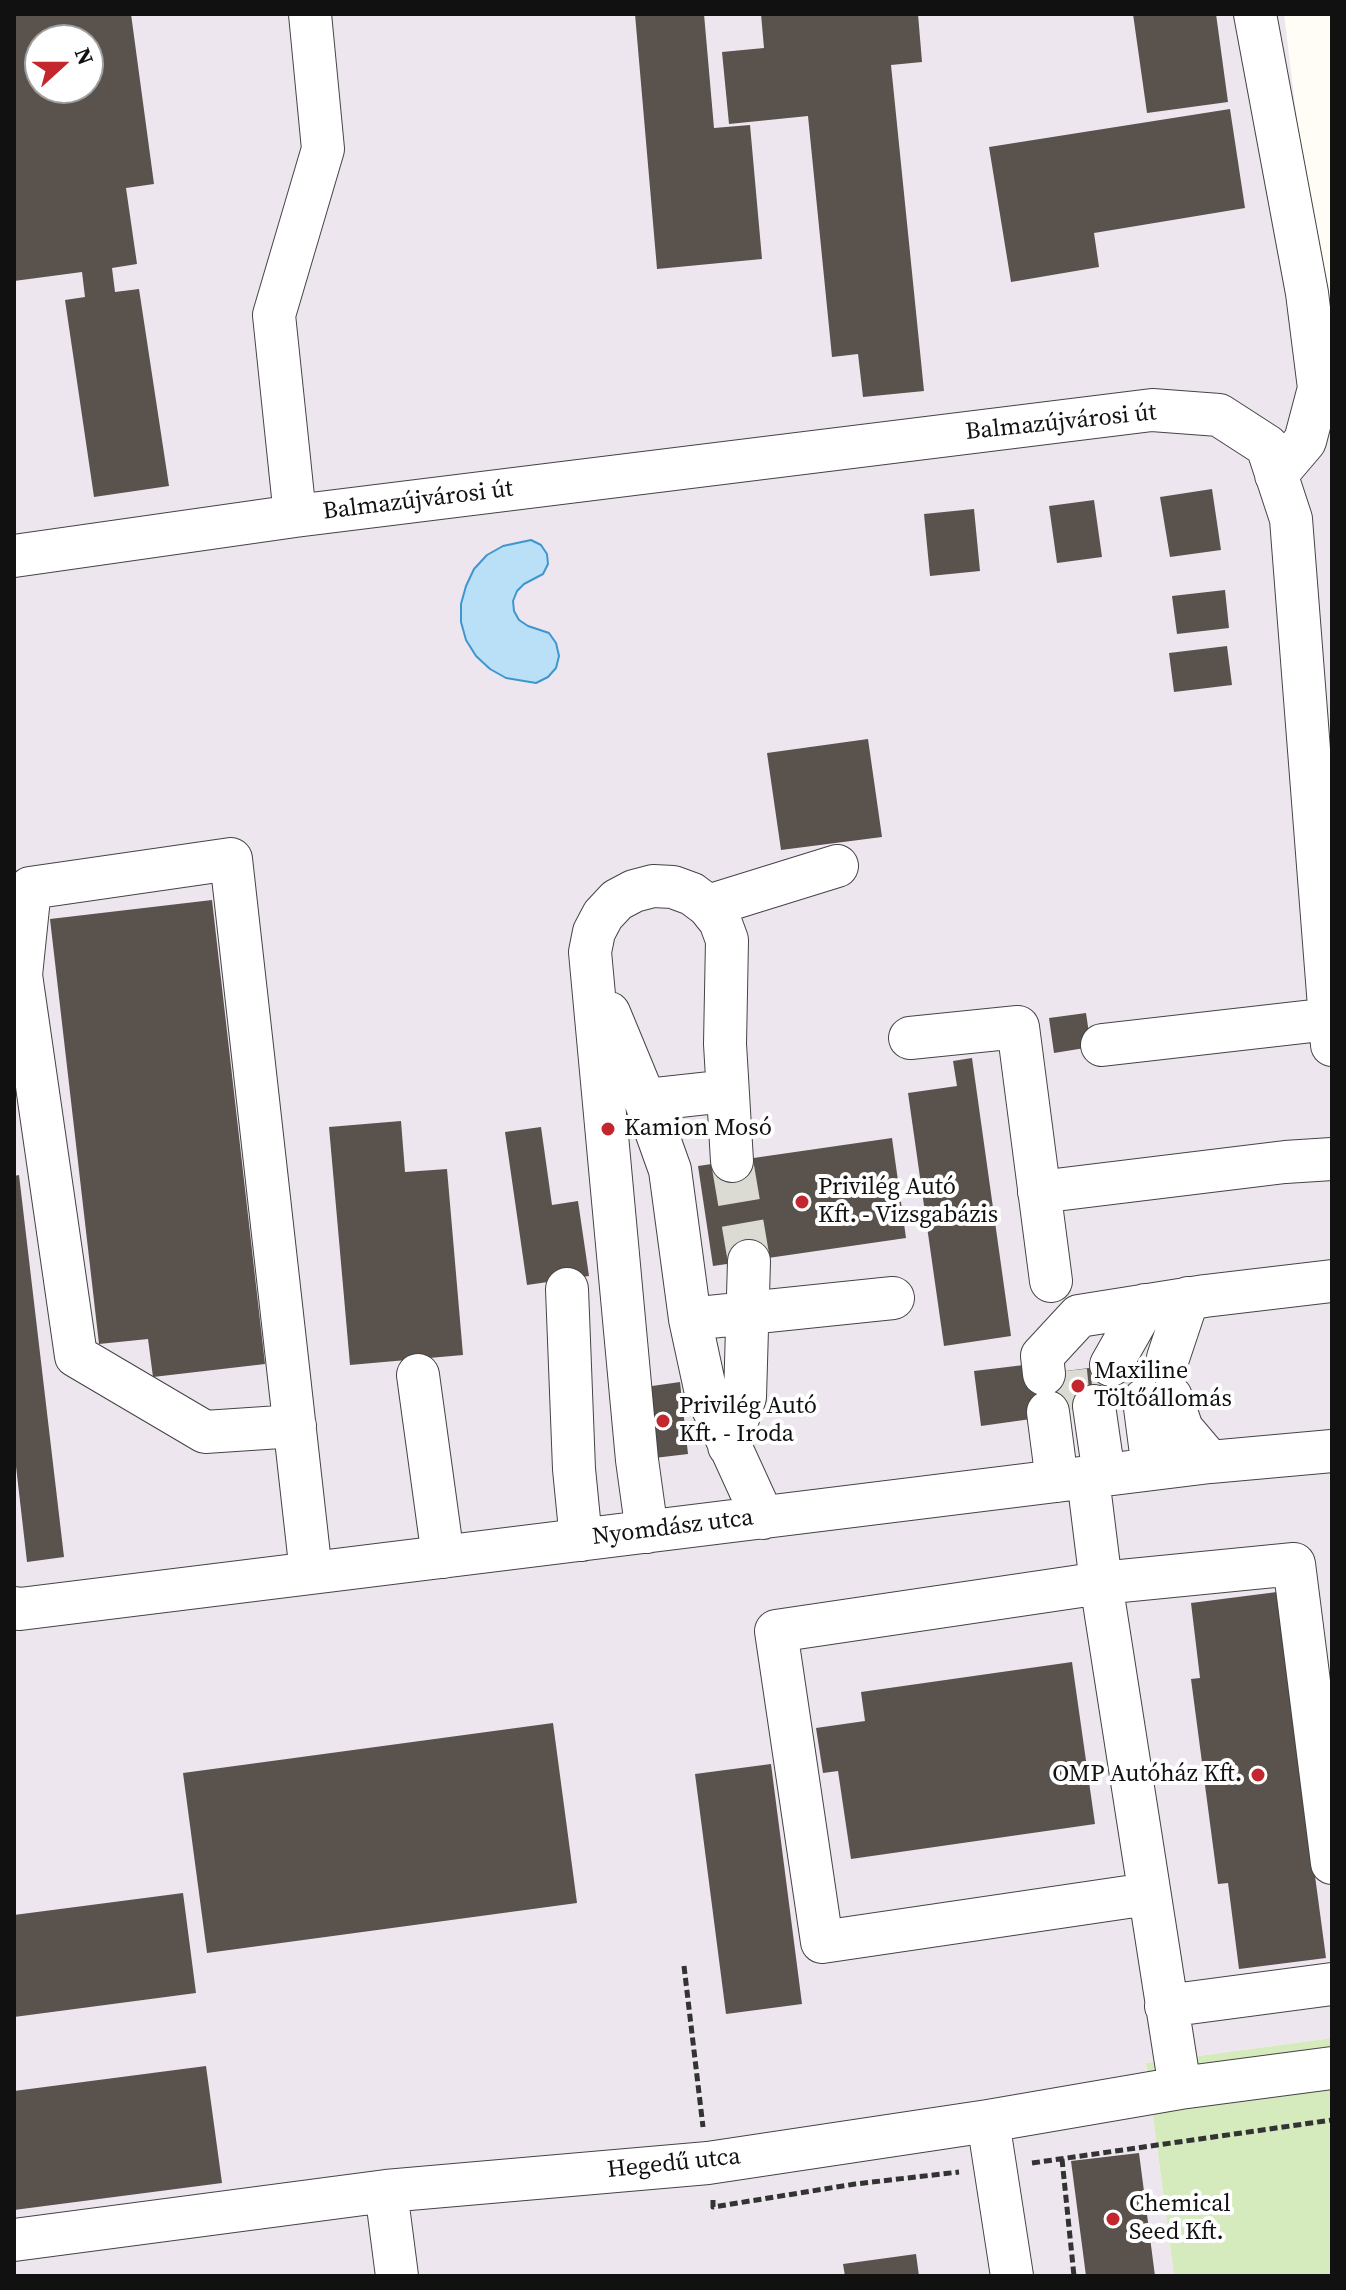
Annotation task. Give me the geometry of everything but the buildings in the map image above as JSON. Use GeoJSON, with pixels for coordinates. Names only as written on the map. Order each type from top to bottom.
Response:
{"type":"FeatureCollection","features":[{"type":"Feature","properties":{"kind":"street"},"geometry":{"type":"LineString","coordinates":[[295,516],[274,315],[323,149],[310,14]]}},
{"type":"Feature","properties":{"kind":"street"},"geometry":{"type":"LineString","coordinates":[[1255,14],[1307,293],[1319,388],[1305,441],[1276,475]]}},
{"type":"Feature","properties":{"kind":"street","name":"Balmazújvárosi út"},"geometry":{"type":"LineString","coordinates":[[14,556],[295,516],[1152,410],[1219,415],[1267,446],[1291,519],[1331,1032]]}},
{"type":"Feature","properties":{"kind":"street"},"geometry":{"type":"LineString","coordinates":[[295,1426],[205,1432],[76,1356],[21,975],[30,888],[231,859],[295,1426],[311,1573]]}},
{"type":"Feature","properties":{"kind":"street"},"geometry":{"type":"LineString","coordinates":[[708,906],[837,866]]}},
{"type":"Feature","properties":{"kind":"street"},"geometry":{"type":"LineString","coordinates":[[647,1532],[637,1460],[590,952],[594,932],[603,915],[625,895],[653,886],[673,887],[692,894],[708,906],[720,921],[727,940],[727,1091],[732,1161]]}},
{"type":"Feature","properties":{"kind":"street"},"geometry":{"type":"LineString","coordinates":[[592,972],[670,1170],[690,1319],[706,1393],[763,1518]]}},
{"type":"Feature","properties":{"kind":"street"},"geometry":{"type":"LineString","coordinates":[[910,1038],[1018,1027],[1051,1281]]}},
{"type":"Feature","properties":{"kind":"street"},"geometry":{"type":"LineString","coordinates":[[1102,1045],[1331,1032]]}},
{"type":"Feature","properties":{"kind":"street"},"geometry":{"type":"LineString","coordinates":[[645,1100],[727,1091]]}},
{"type":"Feature","properties":{"kind":"street"},"geometry":{"type":"LineString","coordinates":[[1039,1192],[1332,1159]]}},
{"type":"Feature","properties":{"kind":"street"},"geometry":{"type":"LineString","coordinates":[[729,1446],[745,1397],[749,1261]]}},
{"type":"Feature","properties":{"kind":"street"},"geometry":{"type":"LineString","coordinates":[[1146,1305],[1332,1281]]}},
{"type":"Feature","properties":{"kind":"street"},"geometry":{"type":"LineString","coordinates":[[567,1289],[574,1469],[581,1540]]}},
{"type":"Feature","properties":{"kind":"street"},"geometry":{"type":"LineString","coordinates":[[690,1319],[893,1298]]}},
{"type":"Feature","properties":{"kind":"street"},"geometry":{"type":"LineString","coordinates":[[1146,1305],[1105,1386],[1101,1583],[1180,2088]]}},
{"type":"Feature","properties":{"kind":"street"},"geometry":{"type":"LineString","coordinates":[[1101,1476],[1105,1386],[1146,1305]]}},
{"type":"Feature","properties":{"kind":"street"},"geometry":{"type":"LineString","coordinates":[[418,1375],[443,1557]]}},
{"type":"Feature","properties":{"kind":"street"},"geometry":{"type":"LineString","coordinates":[[1105,1386],[1182,1429],[1210,1462]]}},
{"type":"Feature","properties":{"kind":"street","name":"Nyomdász utca"},"geometry":{"type":"LineString","coordinates":[[14,1608],[1210,1462],[1332,1451]]}},
{"type":"Feature","properties":{"kind":"street"},"geometry":{"type":"LineString","coordinates":[[1148,1894],[822,1942],[776,1631],[1101,1583],[1294,1564],[1332,1863]]}},
{"type":"Feature","properties":{"kind":"street"},"geometry":{"type":"LineString","coordinates":[[1166,2006],[1332,1984]]}},
{"type":"Feature","properties":{"kind":"street","name":"Hegedű utca"},"geometry":{"type":"LineString","coordinates":[[14,2240],[386,2191],[708,2163],[988,2121],[1180,2088],[1332,2068]]}},
{"type":"Feature","properties":{"kind":"street"},"geometry":{"type":"LineString","coordinates":[[988,2121],[1012,2276]]}},
{"type":"Feature","properties":{"kind":"street"},"geometry":{"type":"LineString","coordinates":[[386,2191],[397,2276]]}},
{"type":"Feature","properties":{"kind":"path"},"geometry":{"type":"LineString","coordinates":[[1074,2276],[1062,2159],[1332,2120]]}},
{"type":"Feature","properties":{"kind":"shaded area"},"geometry":{"type":"Polygon","coordinates":[[[14,14],[1284,14],[1332,408],[1332,2038],[1146,2063],[1174,2276],[14,2276],[14,14]]]}},
{"type":"Feature","properties":{"kind":"green space"},"geometry":{"type":"Polygon","coordinates":[[[1332,2038],[1332,2276],[1174,2276],[1146,2063],[1332,2038]]]}},
{"type":"Feature","properties":{"kind":"water"},"geometry":{"type":"Polygon","coordinates":[[[531,540],[541,545],[547,554],[548,564],[543,574],[517,591],[513,601],[514,611],[519,620],[528,626],[549,633],[556,643],[559,656],[556,668],[536,683],[506,678],[490,669],[476,656],[466,640],[461,622],[461,604],[474,569],[487,555],[503,546],[531,540]]]}},
{"type":"Feature","properties":{"kind":"tunnel"},"geometry":{"type":"LineString","coordinates":[[732,1161],[749,1261]]}},
{"type":"Feature","properties":{"kind":"tunnel"},"geometry":{"type":"LineString","coordinates":[[1141,1362],[1144,1400]]}},
{"type":"Feature","properties":{"kind":"tunnel"},"geometry":{"type":"LineString","coordinates":[[1111,1365],[1115,1404]]}},
{"type":"Feature","properties":{"kind":"tunnel"},"geometry":{"type":"LineString","coordinates":[[1066,1371],[1070,1410]]}},
{"type":"Feature","properties":{"kind":"place","name":"Kamion Mosó"},"geometry":{"type":"Point","coordinates":[608,1129]}},
{"type":"Feature","properties":{"kind":"place","name":"Privilég Autó Kft. - Vizsgabázis"},"geometry":{"type":"Point","coordinates":[802,1202]}},
{"type":"Feature","properties":{"kind":"place","name":"Maxiline Töltőállomás"},"geometry":{"type":"Point","coordinates":[1078,1386]}},
{"type":"Feature","properties":{"kind":"place","name":"Privilég Autó Kft. - Iroda"},"geometry":{"type":"Point","coordinates":[663,1421]}},
{"type":"Feature","properties":{"kind":"place","name":"OMP Autóház Kft."},"geometry":{"type":"Point","coordinates":[1258,1775]}},
{"type":"Feature","properties":{"kind":"place","name":"Chemical Seed Kft."},"geometry":{"type":"Point","coordinates":[1113,2219]}}]}
